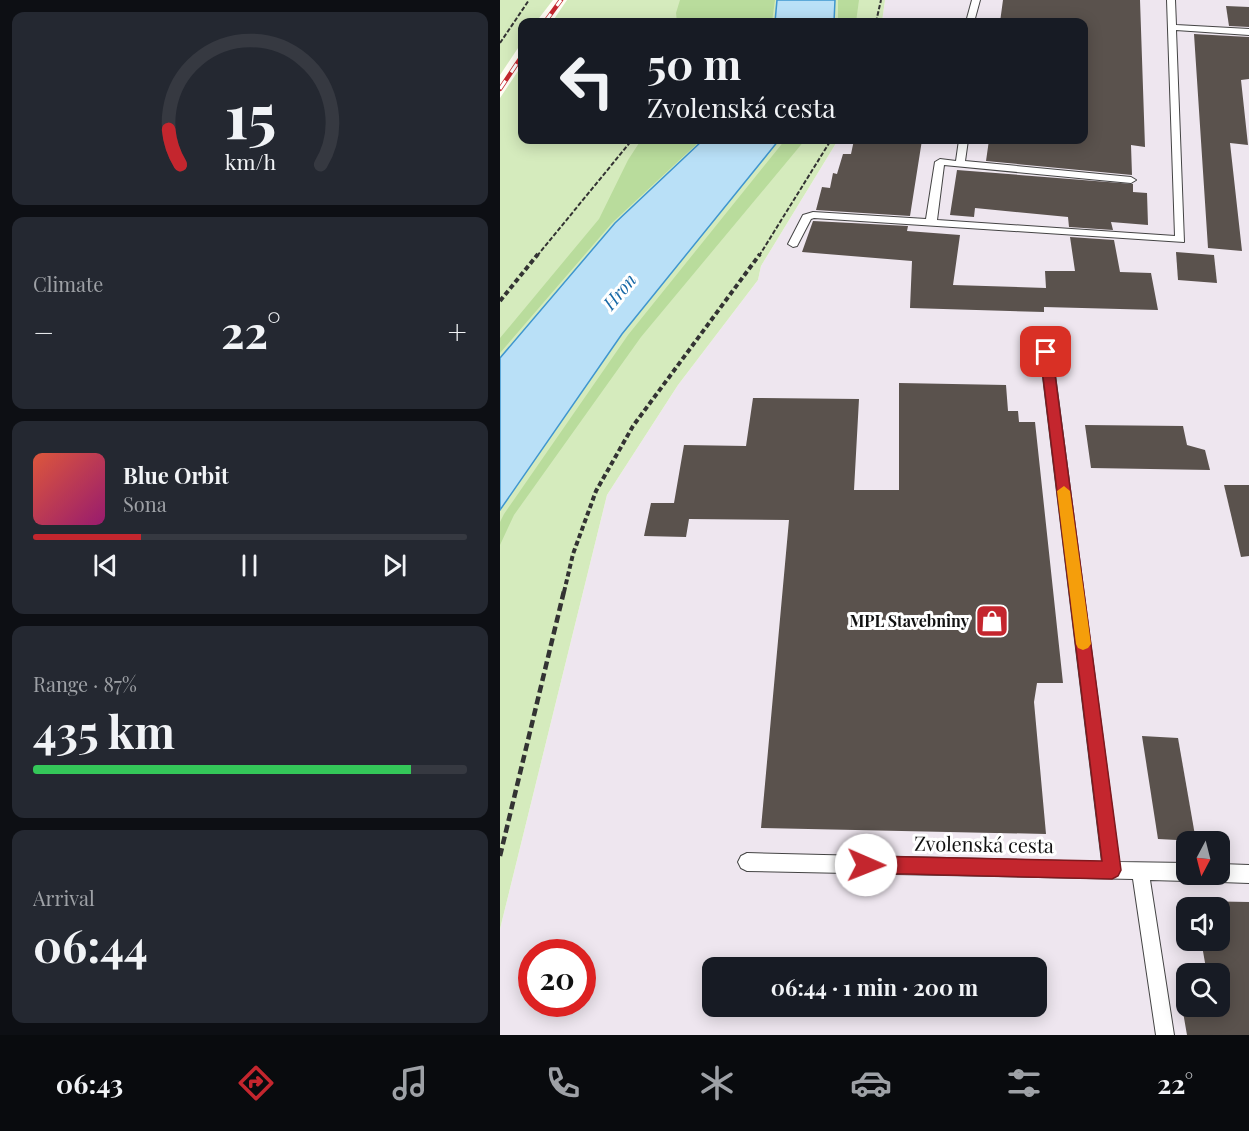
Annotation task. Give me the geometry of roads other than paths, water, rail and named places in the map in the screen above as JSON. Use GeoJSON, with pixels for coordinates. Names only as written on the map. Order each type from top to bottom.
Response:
{"type":"FeatureCollection","features":[{"type":"Feature","properties":{"kind":"lane"},"geometry":{"type":"LineString","coordinates":[[971,18],[976,0]]}},
{"type":"Feature","properties":{"kind":"lane"},"geometry":{"type":"LineString","coordinates":[[793,244],[807,217],[813,215],[1180,240],[1171,0]]}},
{"type":"Feature","properties":{"kind":"lane"},"geometry":{"type":"LineString","coordinates":[[1243,0],[1250,0]]}},
{"type":"Feature","properties":{"kind":"lane"},"geometry":{"type":"LineString","coordinates":[[1172,27],[1250,32]]}},
{"type":"Feature","properties":{"kind":"lane"},"geometry":{"type":"LineString","coordinates":[[960,164],[962,144]]}},
{"type":"Feature","properties":{"kind":"lane"},"geometry":{"type":"LineString","coordinates":[[931,223],[940,162],[1132,180]]}},
{"type":"Feature","properties":{"kind":"lane"},"geometry":{"type":"LineString","coordinates":[[1046,352],[1112,870]]}},
{"type":"Feature","properties":{"kind":"lane","name":"Zvolenská cesta"},"geometry":{"type":"LineString","coordinates":[[747,862],[1176,872]]}},
{"type":"Feature","properties":{"kind":"lane"},"geometry":{"type":"LineString","coordinates":[[1140,871],[1165,1035]]}},
{"type":"Feature","properties":{"kind":"lane"},"geometry":{"type":"LineString","coordinates":[[1230,873],[1250,874]]}},
{"type":"Feature","properties":{"kind":"water"},"geometry":{"type":"Polygon","coordinates":[[[777,0],[835,0],[834,18],[775,18],[777,0]]]}},
{"type":"Feature","properties":{"kind":"water","name":"Hron"},"geometry":{"type":"Polygon","coordinates":[[[699,144],[776,144],[622,334],[500,510],[500,358],[615,223],[699,144]]]}},
{"type":"Feature","properties":{"kind":"railway"},"geometry":{"type":"LineString","coordinates":[[548,18],[561,0]]}},
{"type":"Feature","properties":{"kind":"railway"},"geometry":{"type":"LineString","coordinates":[[500,89],[518,62]]}},
{"type":"Feature","properties":{"kind":"place","name":"MPL Stavebniny"},"geometry":{"type":"Point","coordinates":[992,621]}}]}
